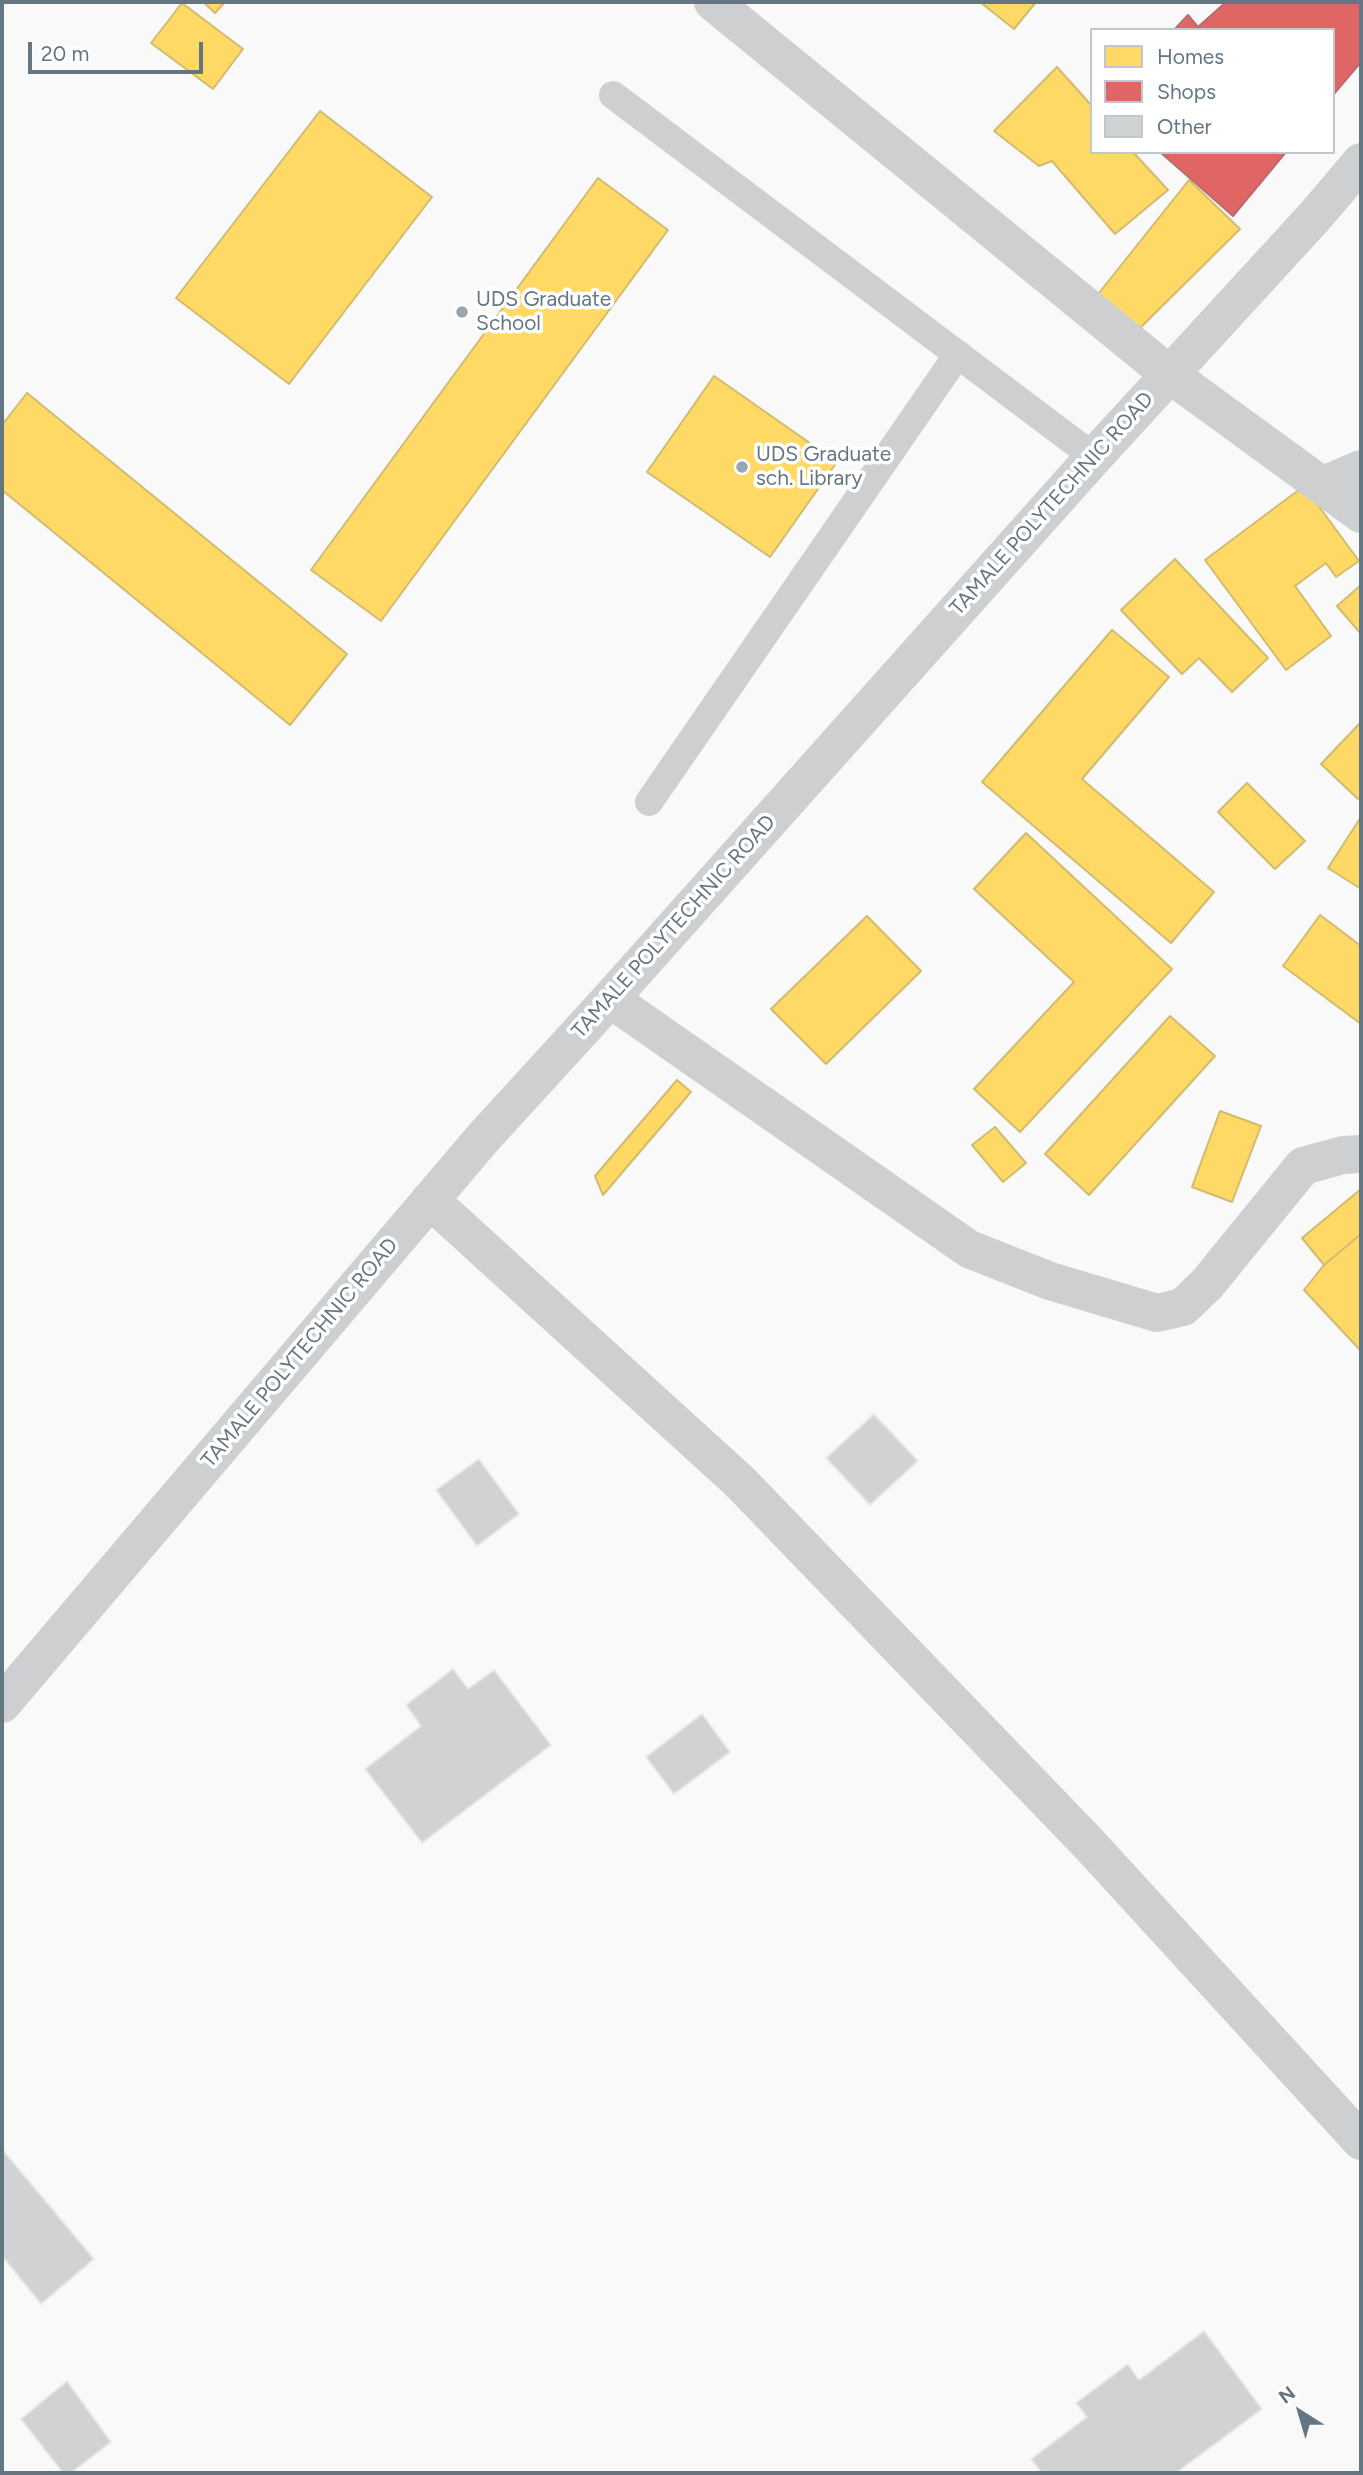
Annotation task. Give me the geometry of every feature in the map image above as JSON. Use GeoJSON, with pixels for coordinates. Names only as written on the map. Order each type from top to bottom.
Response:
{"type":"FeatureCollection","features":[{"type":"Feature","properties":{"kind":"street"},"geometry":{"type":"LineString","coordinates":[[713,2],[1169,374],[1361,514]]}},
{"type":"Feature","properties":{"kind":"street","name":"TAMALE POLYTECHNIC ROAD"},"geometry":{"type":"LineString","coordinates":[[2,1704],[483,1138],[1361,162]]}},
{"type":"Feature","properties":{"kind":"street"},"geometry":{"type":"LineString","coordinates":[[1324,485],[1361,469]]}},
{"type":"Feature","properties":{"kind":"street"},"geometry":{"type":"LineString","coordinates":[[610,999],[969,1249],[1050,1281],[1157,1313],[1183,1307],[1207,1284],[1303,1166],[1343,1155],[1361,1154]]}},
{"type":"Feature","properties":{"kind":"street"},"geometry":{"type":"LineString","coordinates":[[430,1199],[740,1482],[1089,1843],[1361,2141]]}},
{"type":"Feature","properties":{"kind":"lane"},"geometry":{"type":"LineString","coordinates":[[613,95],[1094,457]]}},
{"type":"Feature","properties":{"kind":"lane"},"geometry":{"type":"LineString","coordinates":[[649,802],[958,354]]}},
{"type":"Feature","properties":{"kind":"building: Homes"},"geometry":{"type":"Polygon","coordinates":[[[203,2],[225,2],[215,13],[203,2]]]}},
{"type":"Feature","properties":{"kind":"building: Homes"},"geometry":{"type":"Polygon","coordinates":[[[980,2],[1036,2],[1014,29],[980,2]]]}},
{"type":"Feature","properties":{"kind":"building: Homes"},"geometry":{"type":"Polygon","coordinates":[[[182,3],[243,49],[213,89],[151,43],[182,3]]]}},
{"type":"Feature","properties":{"kind":"building: Homes"},"geometry":{"type":"Polygon","coordinates":[[[1057,67],[1090,104],[1090,154],[1135,154],[1168,190],[1115,234],[1052,161],[1039,166],[994,131],[1057,67]]]}},
{"type":"Feature","properties":{"kind":"building: Homes"},"geometry":{"type":"Polygon","coordinates":[[[320,111],[432,197],[289,384],[176,298],[320,111]]]}},
{"type":"Feature","properties":{"kind":"building: Homes"},"geometry":{"type":"Polygon","coordinates":[[[598,178],[668,230],[381,621],[311,570],[598,178]]]}},
{"type":"Feature","properties":{"kind":"building: Homes"},"geometry":{"type":"Polygon","coordinates":[[[1189,180],[1240,229],[1134,334],[1095,298],[1189,180]]]}},
{"type":"Feature","properties":{"kind":"building: Homes","name":"UDS Graduate sch. Library"},"geometry":{"type":"Polygon","coordinates":[[[714,376],[837,462],[770,557],[647,472],[714,376]]]}},
{"type":"Feature","properties":{"kind":"building: Homes"},"geometry":{"type":"Polygon","coordinates":[[[27,393],[347,654],[290,725],[2,490],[2,425],[27,393]]]}},
{"type":"Feature","properties":{"kind":"building: Homes"},"geometry":{"type":"Polygon","coordinates":[[[1304,486],[1359,561],[1336,577],[1326,563],[1295,586],[1331,636],[1286,670],[1205,560],[1304,486]]]}},
{"type":"Feature","properties":{"kind":"building: Homes"},"geometry":{"type":"Polygon","coordinates":[[[1175,559],[1268,658],[1232,692],[1199,658],[1182,674],[1121,610],[1175,559]]]}},
{"type":"Feature","properties":{"kind":"building: Homes"},"geometry":{"type":"Polygon","coordinates":[[[1361,585],[1361,634],[1337,606],[1361,585]]]}},
{"type":"Feature","properties":{"kind":"building: Homes"},"geometry":{"type":"Polygon","coordinates":[[[1112,630],[1169,677],[1082,779],[1214,892],[1171,943],[982,782],[1112,630]]]}},
{"type":"Feature","properties":{"kind":"building: Homes"},"geometry":{"type":"Polygon","coordinates":[[[1361,722],[1361,795],[1358,799],[1321,764],[1361,722]]]}},
{"type":"Feature","properties":{"kind":"building: Homes"},"geometry":{"type":"Polygon","coordinates":[[[1247,783],[1305,841],[1275,869],[1218,812],[1247,783]]]}},
{"type":"Feature","properties":{"kind":"building: Homes"},"geometry":{"type":"Polygon","coordinates":[[[1361,817],[1361,889],[1328,868],[1361,817]]]}},
{"type":"Feature","properties":{"kind":"building: Homes"},"geometry":{"type":"Polygon","coordinates":[[[1026,833],[1172,969],[1020,1132],[974,1089],[1074,982],[974,889],[1026,833]]]}},
{"type":"Feature","properties":{"kind":"building: Homes"},"geometry":{"type":"Polygon","coordinates":[[[1320,915],[1361,946],[1361,1024],[1283,966],[1320,915]]]}},
{"type":"Feature","properties":{"kind":"building: Homes"},"geometry":{"type":"Polygon","coordinates":[[[867,916],[921,971],[826,1064],[771,1009],[867,916]]]}},
{"type":"Feature","properties":{"kind":"building: Homes"},"geometry":{"type":"Polygon","coordinates":[[[1170,1016],[1215,1056],[1089,1195],[1045,1154],[1170,1016]]]}},
{"type":"Feature","properties":{"kind":"building: Homes"},"geometry":{"type":"Polygon","coordinates":[[[677,1080],[691,1092],[603,1195],[595,1176],[677,1080]]]}},
{"type":"Feature","properties":{"kind":"building: Homes"},"geometry":{"type":"Polygon","coordinates":[[[1220,1111],[1261,1126],[1232,1202],[1192,1187],[1220,1111]]]}},
{"type":"Feature","properties":{"kind":"building: Homes"},"geometry":{"type":"Polygon","coordinates":[[[995,1127],[1026,1163],[1003,1182],[972,1145],[995,1127]]]}},
{"type":"Feature","properties":{"kind":"building: Homes"},"geometry":{"type":"Polygon","coordinates":[[[1361,1189],[1361,1234],[1324,1265],[1302,1238],[1361,1189]]]}},
{"type":"Feature","properties":{"kind":"building: Homes"},"geometry":{"type":"Polygon","coordinates":[[[1361,1234],[1361,1351],[1304,1290],[1324,1265],[1361,1234]]]}},
{"type":"Feature","properties":{"kind":"building: Shops"},"geometry":{"type":"Polygon","coordinates":[[[1226,2],[1361,2],[1361,62],[1335,93],[1335,28],[1176,28],[1188,15],[1198,27],[1226,2]]]}},
{"type":"Feature","properties":{"kind":"building: Shops"},"geometry":{"type":"Polygon","coordinates":[[[1162,154],[1284,154],[1233,216],[1162,154]]]}},
{"type":"Feature","properties":{"kind":"building: Other"},"geometry":{"type":"Polygon","coordinates":[[[874,1414],[918,1461],[870,1505],[826,1458],[874,1414]]]}},
{"type":"Feature","properties":{"kind":"building: Other"},"geometry":{"type":"Polygon","coordinates":[[[479,1459],[519,1514],[477,1546],[436,1490],[479,1459]]]}},
{"type":"Feature","properties":{"kind":"building: Other"},"geometry":{"type":"Polygon","coordinates":[[[453,1669],[468,1689],[494,1670],[551,1745],[422,1843],[365,1769],[421,1726],[406,1705],[453,1669]]]}},
{"type":"Feature","properties":{"kind":"building: Other"},"geometry":{"type":"Polygon","coordinates":[[[702,1714],[730,1752],[674,1794],[646,1757],[702,1714]]]}},
{"type":"Feature","properties":{"kind":"building: Other"},"geometry":{"type":"Polygon","coordinates":[[[2,2149],[94,2259],[41,2304],[2,2256],[2,2149]]]}},
{"type":"Feature","properties":{"kind":"building: Other"},"geometry":{"type":"Polygon","coordinates":[[[1204,2331],[1262,2409],[1176,2473],[1042,2473],[1031,2459],[1087,2417],[1076,2403],[1128,2364],[1139,2380],[1204,2331]]]}},
{"type":"Feature","properties":{"kind":"building: Other"},"geometry":{"type":"Polygon","coordinates":[[[67,2381],[111,2442],[71,2473],[63,2473],[21,2419],[67,2381]]]}},
{"type":"Feature","properties":{"kind":"place","name":"UDS Graduate School"},"geometry":{"type":"Point","coordinates":[462,312]}},
{"type":"Feature","properties":{"kind":"place","name":"UDS Graduate sch. Library"},"geometry":{"type":"Point","coordinates":[742,467]}}]}
